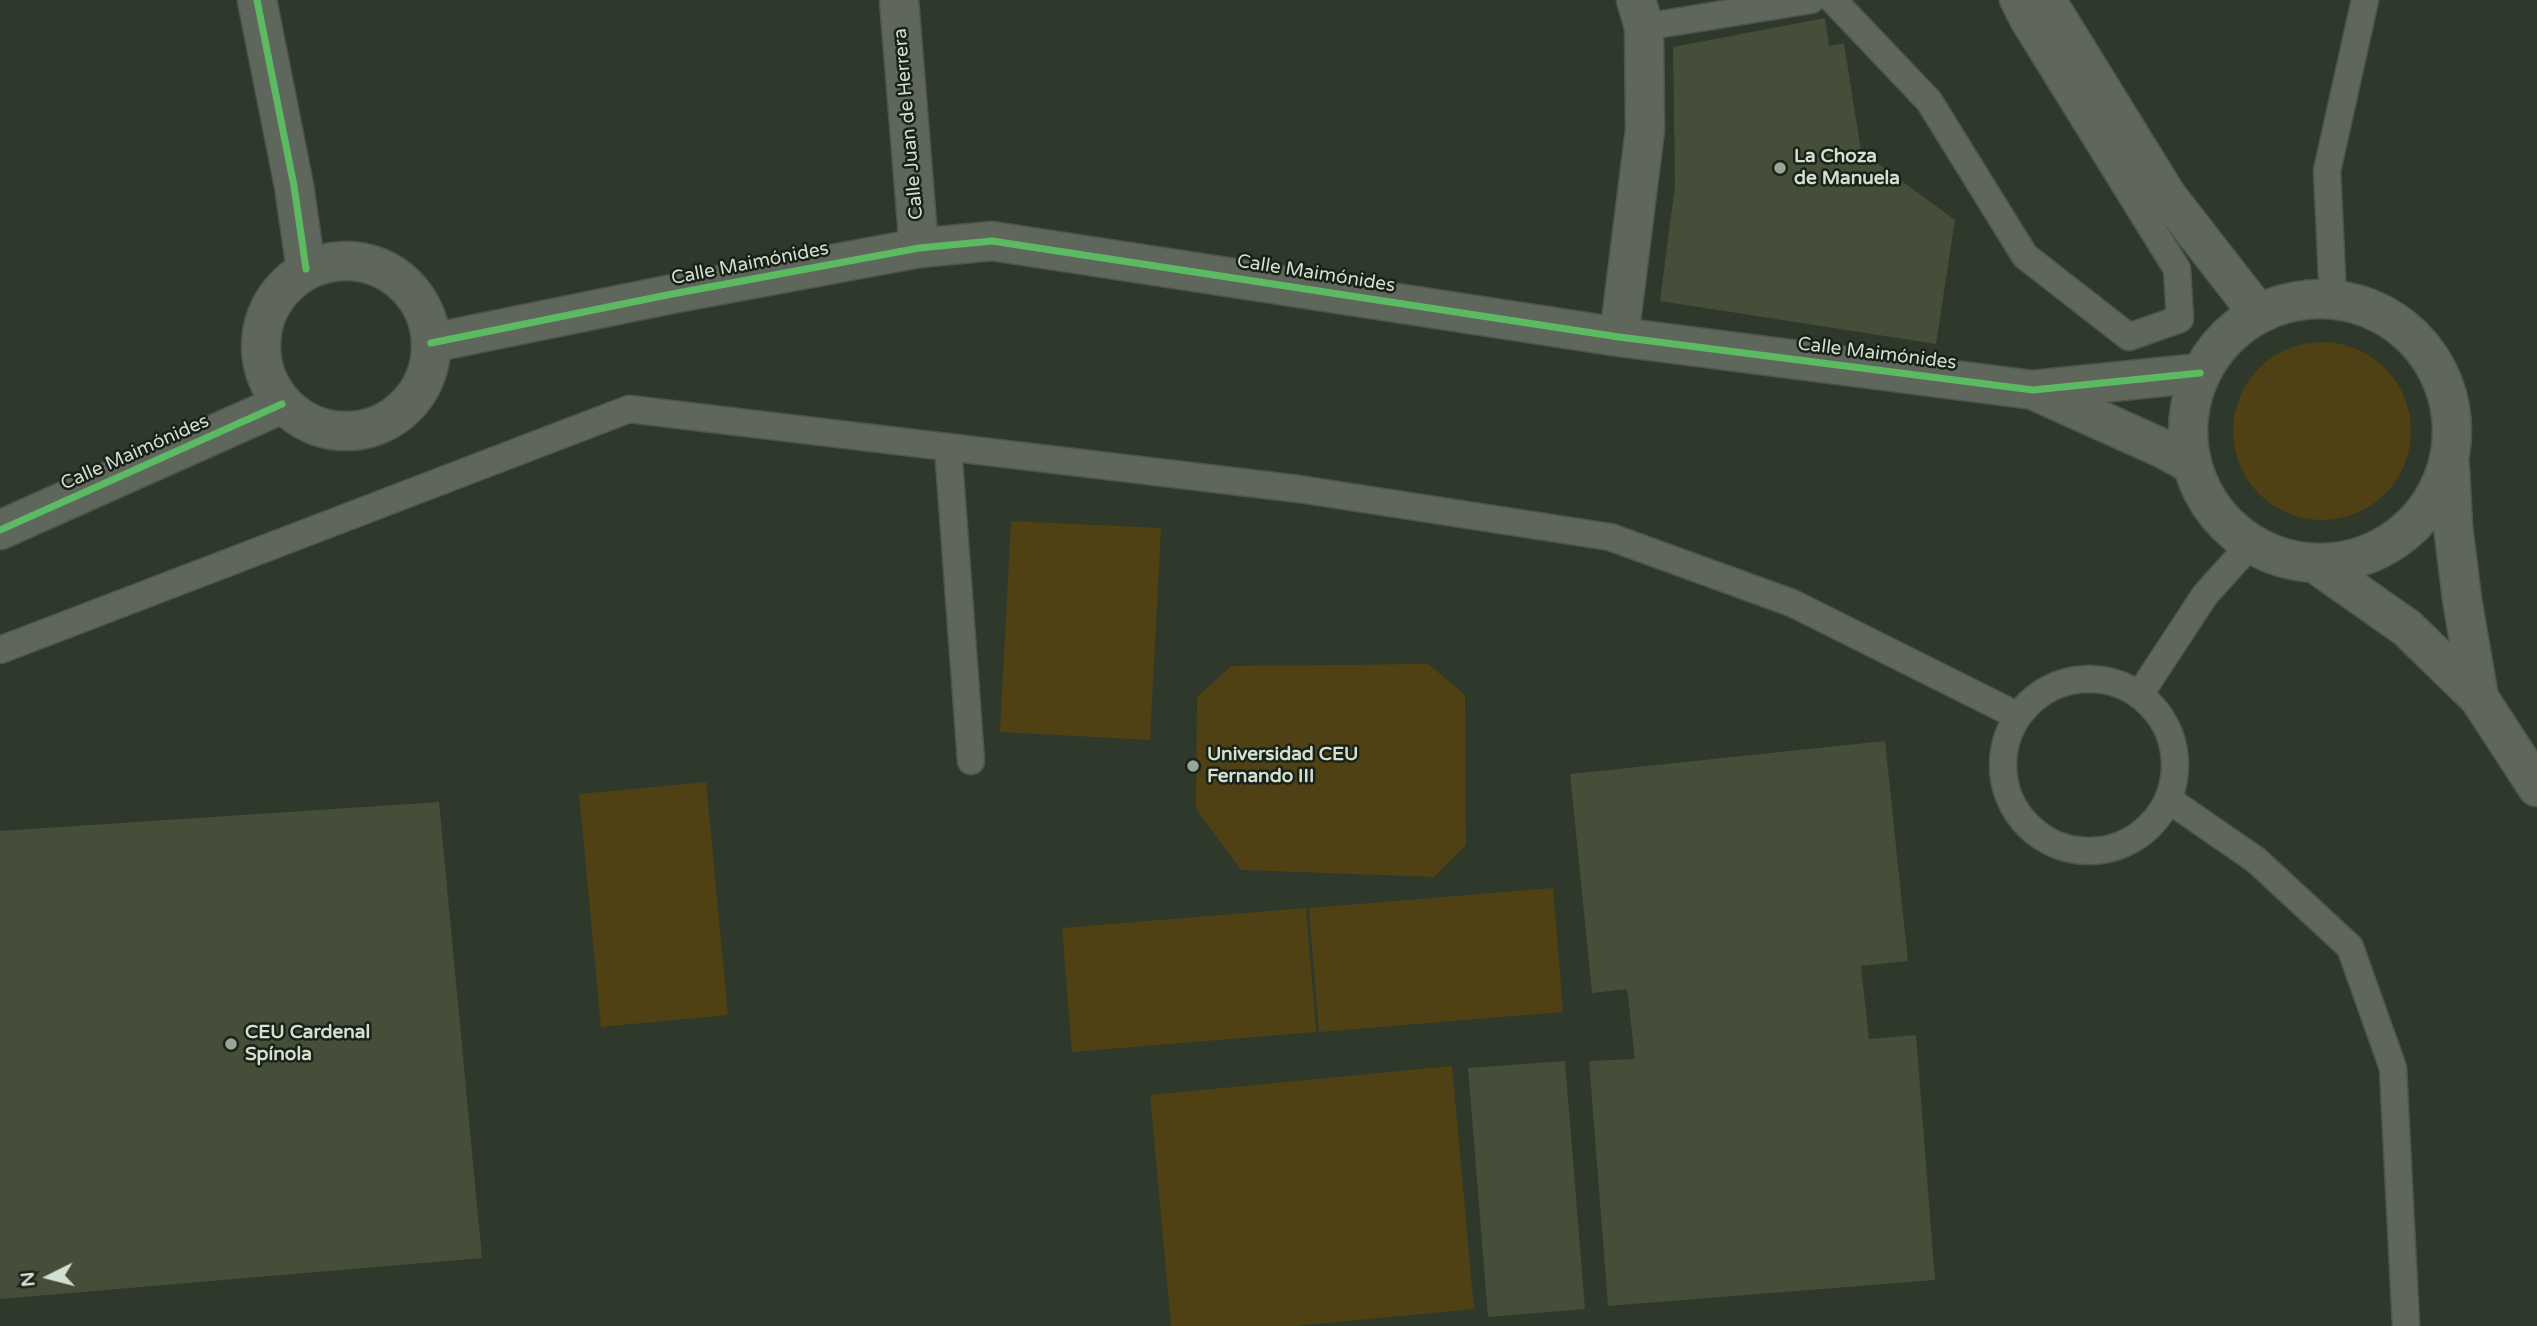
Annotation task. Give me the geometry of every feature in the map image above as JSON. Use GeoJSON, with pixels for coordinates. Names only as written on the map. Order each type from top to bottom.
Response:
{"type":"FeatureCollection","features":[{"type":"Feature","properties":{"kind":"street","name":"Calle Juan de Herrera"},"geometry":{"type":"LineString","coordinates":[[899,0],[919,248]]}},
{"type":"Feature","properties":{"kind":"street"},"geometry":{"type":"LineString","coordinates":[[2046,0],[2167,196],[2258,313]]}},
{"type":"Feature","properties":{"kind":"street"},"geometry":{"type":"LineString","coordinates":[[249,1],[294,186],[306,269]]}},
{"type":"Feature","properties":{"kind":"street"},"geometry":{"type":"LineString","coordinates":[[1619,337],[1646,130],[1640,14]]}},
{"type":"Feature","properties":{"kind":"street","name":"Calle Maimónides"},"geometry":{"type":"LineString","coordinates":[[431,342],[919,248],[992,241],[1619,337],[2033,390],[2200,373]]}},
{"type":"Feature","properties":{"kind":"street"},"geometry":{"type":"LineString","coordinates":[[346,259],[375,264],[401,279],[425,313],[431,342],[427,374],[412,400],[390,420],[364,430],[335,431],[306,422],[282,404],[273,391],[262,363],[261,333],[266,312],[282,287],[306,269],[346,259]]}},
{"type":"Feature","properties":{"kind":"street"},"geometry":{"type":"LineString","coordinates":[[2450,458],[2433,501],[2402,536],[2362,557],[2316,564],[2281,557],[2250,545],[2224,523],[2204,496],[2191,464],[2188,418],[2200,373],[2225,338],[2258,313],[2294,300],[2333,298],[2375,310],[2412,335],[2438,371],[2451,414],[2452,526],[2479,698]]}},
{"type":"Feature","properties":{"kind":"street","name":"Calle Maimónides"},"geometry":{"type":"LineString","coordinates":[[2033,390],[2164,449],[2191,464]]}},
{"type":"Feature","properties":{"kind":"street","name":"Calle Maimónides"},"geometry":{"type":"LineString","coordinates":[[0,530],[282,404]]}},
{"type":"Feature","properties":{"kind":"street"},"geometry":{"type":"LineString","coordinates":[[2316,564],[2407,628],[2479,698],[2537,787]]}},
{"type":"Feature","properties":{"kind":"lane"},"geometry":{"type":"LineString","coordinates":[[1640,14],[1811,0]]}},
{"type":"Feature","properties":{"kind":"lane"},"geometry":{"type":"LineString","coordinates":[[1833,0],[1929,101],[2025,256],[2129,337],[2180,319],[2177,270],[2013,0]]}},
{"type":"Feature","properties":{"kind":"lane"},"geometry":{"type":"LineString","coordinates":[[2333,298],[2327,171],[2365,0]]}},
{"type":"Feature","properties":{"kind":"lane"},"geometry":{"type":"LineString","coordinates":[[0,650],[629,409],[1299,489],[1611,537],[1792,604],[2018,716]]}},
{"type":"Feature","properties":{"kind":"lane"},"geometry":{"type":"LineString","coordinates":[[948,447],[971,761]]}},
{"type":"Feature","properties":{"kind":"lane"},"geometry":{"type":"LineString","coordinates":[[2140,694],[2205,595],[2250,545]]}},
{"type":"Feature","properties":{"kind":"lane"},"geometry":{"type":"LineString","coordinates":[[2088,678],[2115,682],[2140,694],[2159,713],[2172,738],[2176,765],[2169,800],[2138,837],[2111,850],[2082,852],[2052,844],[2028,827],[2011,802],[2003,773],[2006,743],[2018,716],[2037,696],[2062,682],[2088,678]]}},
{"type":"Feature","properties":{"kind":"lane"},"geometry":{"type":"LineString","coordinates":[[2169,800],[2256,860],[2350,947],[2393,1068],[2406,1326]]}},
{"type":"Feature","properties":{"kind":"shaded area"},"geometry":{"type":"Polygon","coordinates":[[[2322,342],[2356,349],[2385,368],[2404,397],[2411,431],[2404,465],[2385,494],[2356,513],[2322,520],[2288,513],[2259,494],[2240,465],[2233,431],[2240,397],[2259,368],[2288,349],[2322,342]]]}},
{"type":"Feature","properties":{"kind":"shaded area"},"geometry":{"type":"Polygon","coordinates":[[[1011,521],[1161,528],[1150,740],[1000,732],[1011,521]]]}},
{"type":"Feature","properties":{"kind":"shaded area"},"geometry":{"type":"Polygon","coordinates":[[[1428,664],[1465,695],[1466,845],[1434,877],[1241,870],[1196,809],[1197,697],[1231,666],[1428,664]]]}},
{"type":"Feature","properties":{"kind":"shaded area"},"geometry":{"type":"Polygon","coordinates":[[[706,782],[728,1015],[601,1027],[579,794],[706,782]]]}},
{"type":"Feature","properties":{"kind":"shaded area"},"geometry":{"type":"Polygon","coordinates":[[[1553,888],[1563,1012],[1319,1032],[1309,908],[1553,888]]]}},
{"type":"Feature","properties":{"kind":"shaded area"},"geometry":{"type":"Polygon","coordinates":[[[1306,908],[1316,1032],[1072,1052],[1062,928],[1306,908]]]}},
{"type":"Feature","properties":{"kind":"shaded area"},"geometry":{"type":"Polygon","coordinates":[[[1452,1066],[1474,1309],[1295,1326],[1171,1326],[1150,1095],[1452,1066]]]}},
{"type":"Feature","properties":{"kind":"building","name":"La Choza de Manuela"},"geometry":{"type":"Polygon","coordinates":[[[1825,18],[1829,46],[1844,43],[1861,151],[1955,220],[1936,344],[1660,301],[1675,185],[1673,47],[1825,18]]]}},
{"type":"Feature","properties":{"kind":"building"},"geometry":{"type":"Polygon","coordinates":[[[1885,741],[1908,961],[1861,966],[1869,1039],[1916,1035],[1935,1280],[1608,1306],[1589,1061],[1635,1059],[1627,989],[1592,993],[1570,774],[1885,741]]]}},
{"type":"Feature","properties":{"kind":"building","name":"CEU Cardenal Spínola"},"geometry":{"type":"Polygon","coordinates":[[[439,802],[482,1258],[0,1299],[0,831],[439,802]]]}},
{"type":"Feature","properties":{"kind":"building"},"geometry":{"type":"Polygon","coordinates":[[[1565,1061],[1585,1309],[1488,1317],[1468,1068],[1565,1061]]]}},
{"type":"Feature","properties":{"kind":"cycle path"},"geometry":{"type":"LineString","coordinates":[[257,0],[294,186],[306,269]]}},
{"type":"Feature","properties":{"kind":"cycle path"},"geometry":{"type":"LineString","coordinates":[[431,343],[919,248],[992,241],[1619,337],[2033,390],[2200,373]]}},
{"type":"Feature","properties":{"kind":"cycle path"},"geometry":{"type":"LineString","coordinates":[[0,530],[282,404]]}},
{"type":"Feature","properties":{"kind":"place","name":"La Choza de Manuela"},"geometry":{"type":"Point","coordinates":[1780,168]}},
{"type":"Feature","properties":{"kind":"place","name":"Universidad CEU Fernando III"},"geometry":{"type":"Point","coordinates":[1193,766]}},
{"type":"Feature","properties":{"kind":"place","name":"CEU Cardenal Spínola"},"geometry":{"type":"Point","coordinates":[231,1044]}}]}
